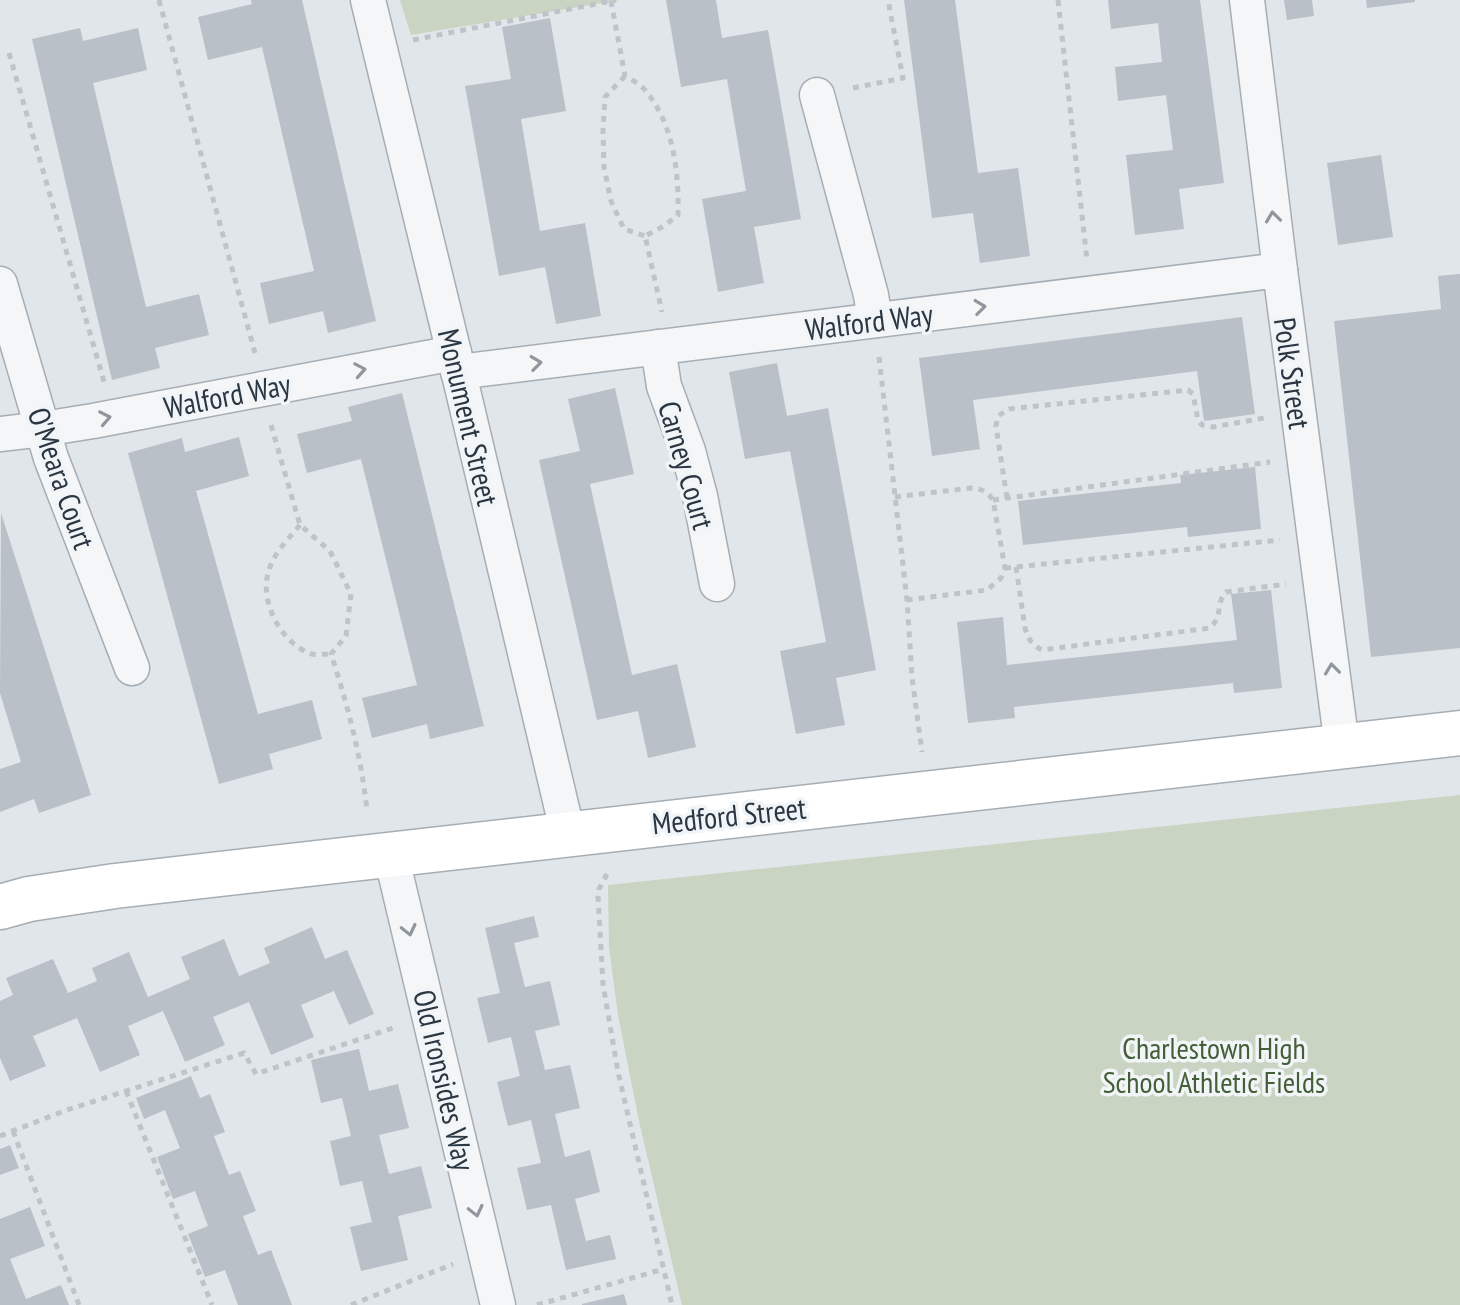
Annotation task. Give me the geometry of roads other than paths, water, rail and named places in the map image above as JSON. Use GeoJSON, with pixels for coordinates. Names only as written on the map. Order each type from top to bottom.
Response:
{"type":"FeatureCollection","features":[{"type":"Feature","properties":{"kind":"main road","name":"Medford Street"},"geometry":{"type":"LineString","coordinates":[[0,907],[29,899],[115,886],[1460,733]]}},
{"type":"Feature","properties":{"kind":"street","name":"Monument Street"},"geometry":{"type":"LineString","coordinates":[[368,0],[568,834]]}},
{"type":"Feature","properties":{"kind":"street","name":"Polk Street"},"geometry":{"type":"LineString","coordinates":[[1247,0],[1342,746]]}},
{"type":"Feature","properties":{"kind":"street"},"geometry":{"type":"LineString","coordinates":[[817,95],[875,320]]}},
{"type":"Feature","properties":{"kind":"street","name":"Walford Way"},"geometry":{"type":"LineString","coordinates":[[0,434],[456,362],[663,346],[1280,270]]}},
{"type":"Feature","properties":{"kind":"street","name":"O'Meara Court"},"geometry":{"type":"LineString","coordinates":[[0,284],[51,458],[132,668]]}},
{"type":"Feature","properties":{"kind":"street","name":"Carney Court"},"geometry":{"type":"LineString","coordinates":[[663,346],[664,386],[688,451],[717,584]]}},
{"type":"Feature","properties":{"kind":"street","name":"Old Ironsides Way"},"geometry":{"type":"LineString","coordinates":[[391,855],[498,1305]]}},
{"type":"Feature","properties":{"kind":"park label","name":"Charlestown High School Athletic Fields"},"geometry":{"type":"Point","coordinates":[1214,1064]}}]}
